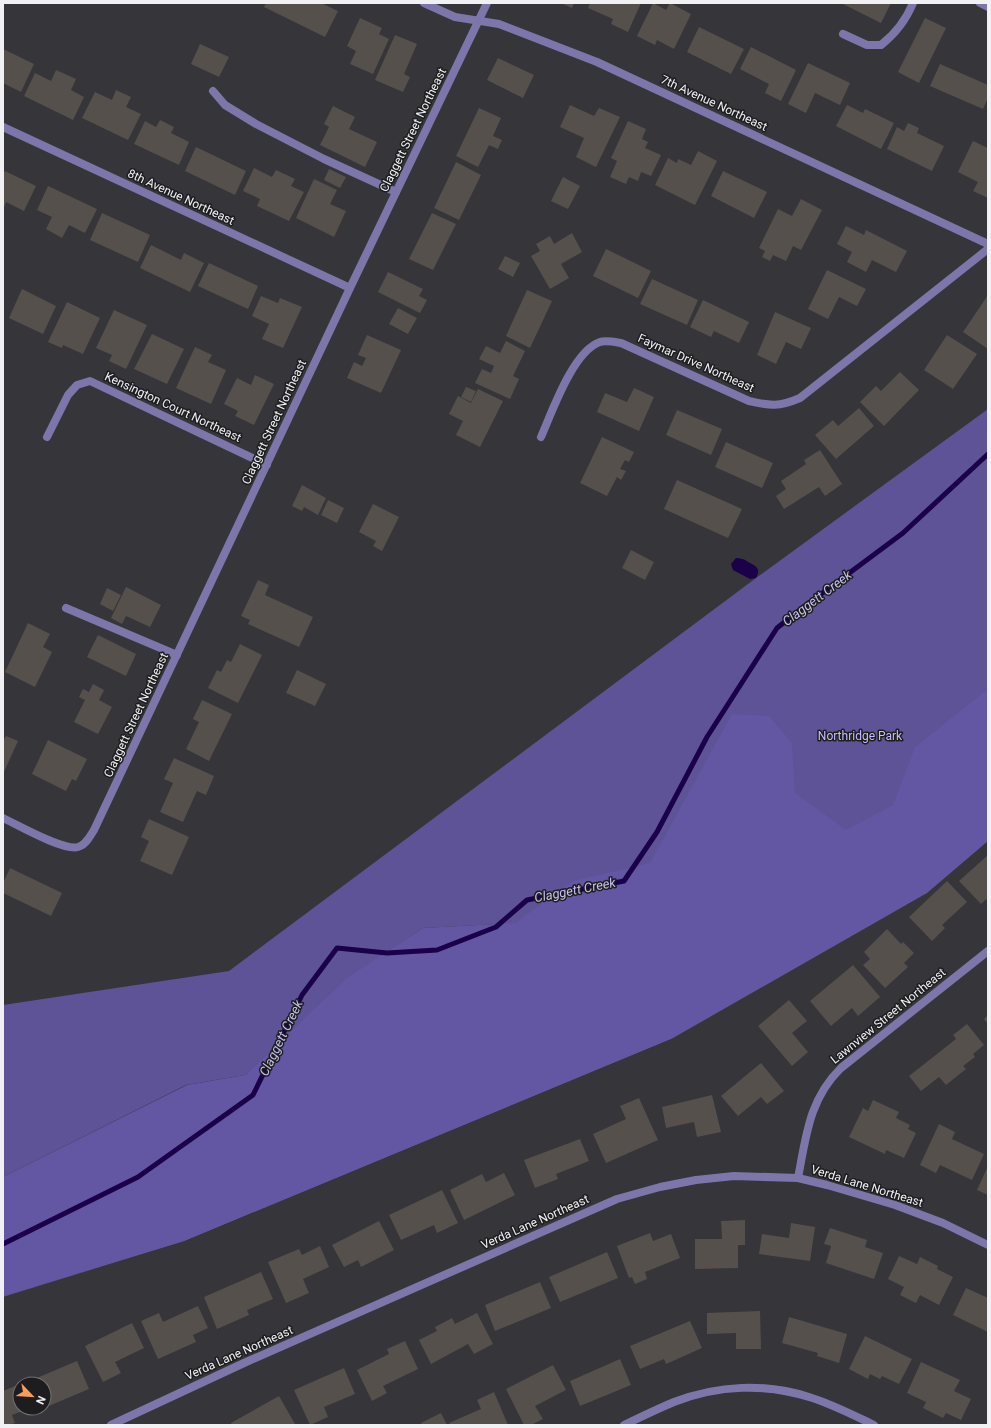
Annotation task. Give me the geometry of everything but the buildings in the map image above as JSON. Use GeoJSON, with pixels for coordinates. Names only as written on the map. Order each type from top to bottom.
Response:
{"type":"FeatureCollection","features":[{"type":"Feature","properties":{"kind":"street","name":"7th Avenue Northeast"},"geometry":{"type":"LineString","coordinates":[[424,3],[455,17],[498,24],[597,62],[988,244]]}},
{"type":"Feature","properties":{"kind":"street","name":"Claggett Street Northeast"},"geometry":{"type":"LineString","coordinates":[[3,818],[53,842],[65,846],[78,847],[87,841],[94,830],[350,288],[488,3]]}},
{"type":"Feature","properties":{"kind":"street"},"geometry":{"type":"LineString","coordinates":[[843,34],[867,44],[881,45],[892,36],[908,15],[913,3]]}},
{"type":"Feature","properties":{"kind":"street"},"geometry":{"type":"LineString","coordinates":[[980,3],[988,7]]}},
{"type":"Feature","properties":{"kind":"street"},"geometry":{"type":"LineString","coordinates":[[214,91],[225,105],[256,124],[324,159],[396,192]]}},
{"type":"Feature","properties":{"kind":"street","name":"8th Avenue Northeast"},"geometry":{"type":"LineString","coordinates":[[3,127],[350,288]]}},
{"type":"Feature","properties":{"kind":"street","name":"Faymar Drive Northeast"},"geometry":{"type":"LineString","coordinates":[[541,437],[571,370],[583,353],[600,342],[621,342],[749,401],[768,406],[786,404],[800,398],[988,249]]}},
{"type":"Feature","properties":{"kind":"street","name":"Kensington Court Northeast"},"geometry":{"type":"LineString","coordinates":[[47,437],[68,395],[77,385],[90,381],[267,465]]}},
{"type":"Feature","properties":{"kind":"street"},"geometry":{"type":"LineString","coordinates":[[66,608],[177,655]]}},
{"type":"Feature","properties":{"kind":"street","name":"Lawnview Street Northeast"},"geometry":{"type":"LineString","coordinates":[[798,1178],[809,1121],[816,1103],[832,1076],[988,951]]}},
{"type":"Feature","properties":{"kind":"street","name":"Verda Lane Northeast"},"geometry":{"type":"LineString","coordinates":[[111,1425],[244,1363],[617,1199],[660,1187],[696,1180],[734,1176],[798,1178],[895,1205],[942,1223],[988,1245]]}},
{"type":"Feature","properties":{"kind":"street"},"geometry":{"type":"LineString","coordinates":[[624,1425],[675,1402],[708,1393],[739,1387],[769,1388],[809,1397],[842,1409],[874,1425]]}},
{"type":"Feature","properties":{"kind":"green space","name":"Northridge Park"},"geometry":{"type":"Polygon","coordinates":[[[988,409],[988,798],[761,976],[673,1038],[184,1241],[3,1297],[3,1244],[138,1177],[276,1046],[245,1075],[186,1085],[3,1177],[3,1005],[229,971],[756,578],[988,409]],[[499,924],[423,928],[386,953],[499,924]]]}},
{"type":"Feature","properties":{"kind":"shaded area"},"geometry":{"type":"Polygon","coordinates":[[[736,558],[744,559],[756,566],[758,572],[756,578],[750,579],[733,570],[731,564],[736,558]]]}},
{"type":"Feature","properties":{"kind":"shaded area","name":"Northridge Park"},"geometry":{"type":"Polygon","coordinates":[[[988,689],[988,841],[927,893],[673,1038],[184,1241],[3,1296],[3,1177],[187,1085],[245,1075],[347,978],[423,928],[515,923],[573,881],[650,863],[732,714],[769,716],[792,743],[795,793],[846,830],[893,805],[915,747],[988,689]]]}},
{"type":"Feature","properties":{"kind":"waterway","name":"Claggett Creek"},"geometry":{"type":"LineString","coordinates":[[3,1244],[138,1177],[253,1095],[302,995],[337,948],[387,953],[437,950],[496,927],[527,900],[624,881],[657,832],[707,737],[777,628],[903,533],[988,454]]}}]}
